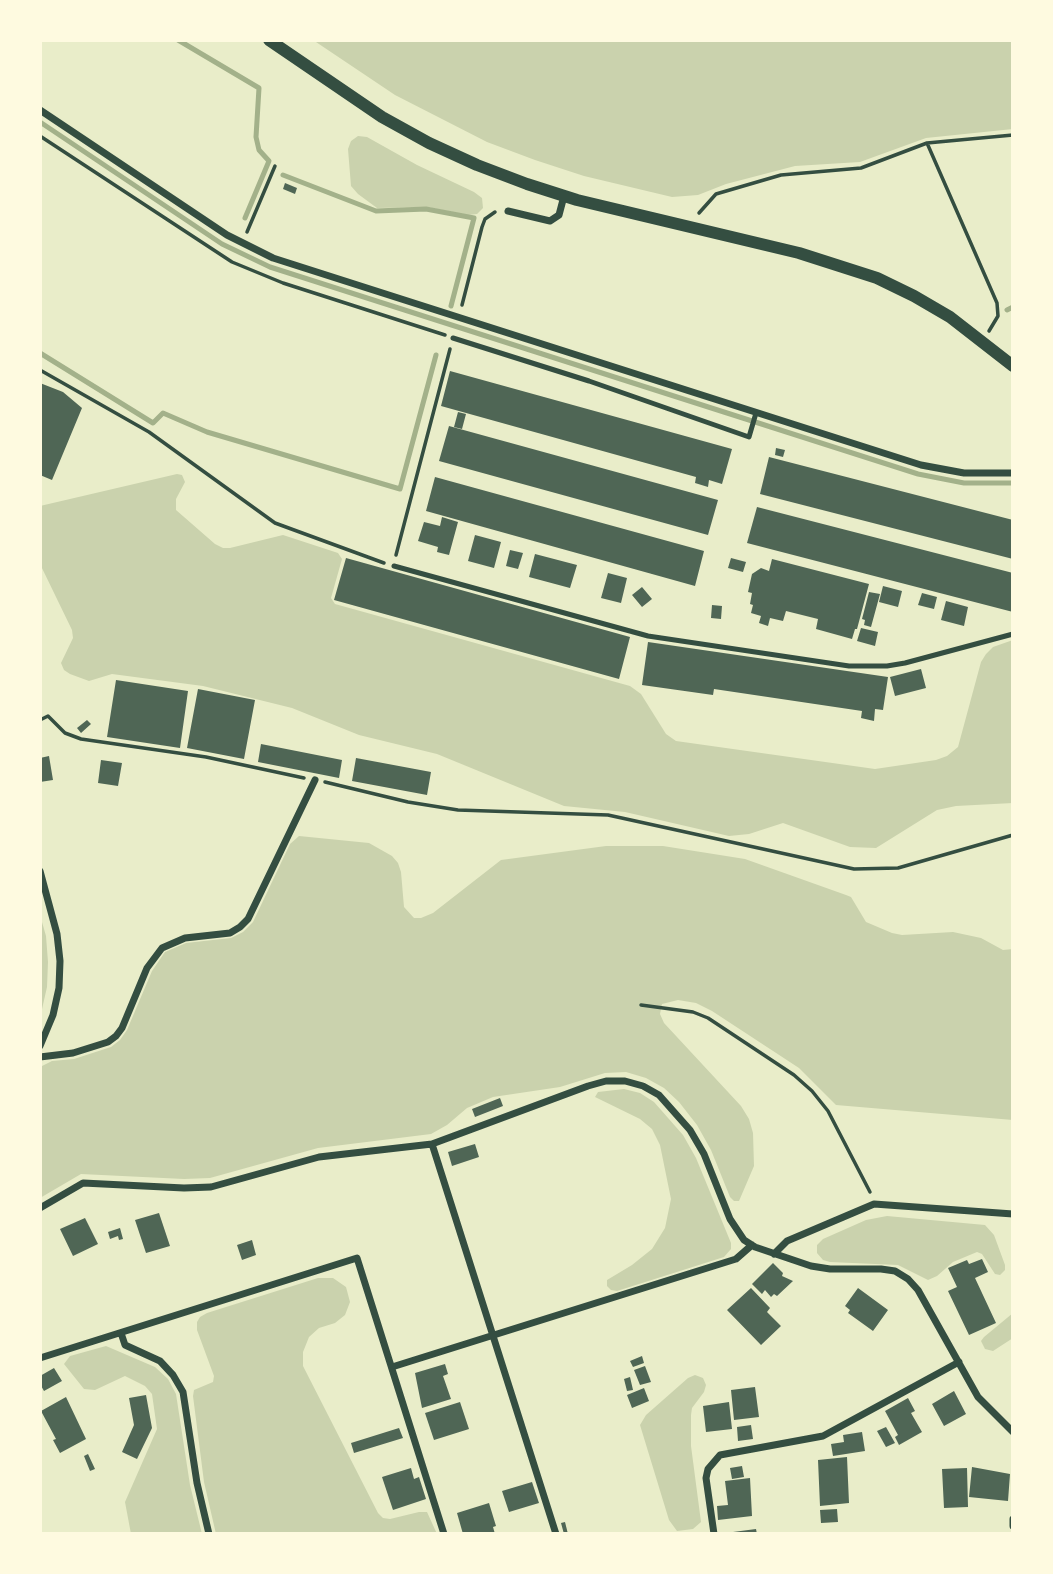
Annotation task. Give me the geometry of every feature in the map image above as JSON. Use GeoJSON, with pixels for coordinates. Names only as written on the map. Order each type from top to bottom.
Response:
{"type":"FeatureCollection","features":[{"type":"Feature","properties":{"kind":"street"},"geometry":{"type":"LineString","coordinates":[[270,40],[382,117],[477,165],[564,196],[799,253],[877,278],[926,303],[983,341],[1013,366]]}},
{"type":"Feature","properties":{"kind":"street"},"geometry":{"type":"LineString","coordinates":[[40,110],[242,244],[290,263],[756,415],[941,470],[1013,473]]}},
{"type":"Feature","properties":{"kind":"street"},"geometry":{"type":"LineString","coordinates":[[508,212],[550,221],[559,215],[564,196]]}},
{"type":"Feature","properties":{"kind":"street"},"geometry":{"type":"LineString","coordinates":[[40,1057],[73,1053],[108,1042],[116,1036],[122,1028],[147,968],[162,948],[185,938],[229,933],[240,928],[248,919],[315,780]]}},
{"type":"Feature","properties":{"kind":"street"},"geometry":{"type":"LineString","coordinates":[[40,871],[57,934],[60,961],[59,988],[53,1015],[40,1046]]}},
{"type":"Feature","properties":{"kind":"street"},"geometry":{"type":"LineString","coordinates":[[40,1208],[83,1183],[211,1187],[320,1157],[432,1144],[588,1086],[606,1081],[625,1081],[643,1086],[659,1095],[690,1130],[704,1154],[736,1230],[752,1245],[820,1268],[881,1269],[895,1271],[908,1279],[918,1290],[978,1397],[1013,1432]]}},
{"type":"Feature","properties":{"kind":"street"},"geometry":{"type":"LineString","coordinates":[[432,1144],[556,1534]]}},
{"type":"Feature","properties":{"kind":"street"},"geometry":{"type":"LineString","coordinates":[[774,1254],[788,1241],[874,1204],[1013,1214]]}},
{"type":"Feature","properties":{"kind":"street"},"geometry":{"type":"LineString","coordinates":[[392,1367],[736,1259],[752,1245]]}},
{"type":"Feature","properties":{"kind":"street"},"geometry":{"type":"LineString","coordinates":[[40,1358],[357,1258],[444,1534]]}},
{"type":"Feature","properties":{"kind":"street"},"geometry":{"type":"LineString","coordinates":[[121,1333],[125,1345],[160,1362],[173,1375],[183,1392],[197,1483],[209,1534]]}},
{"type":"Feature","properties":{"kind":"street"},"geometry":{"type":"LineString","coordinates":[[712,1533],[706,1478],[708,1469],[720,1455],[823,1436],[959,1362]]}},
{"type":"Feature","properties":{"kind":"street"},"geometry":{"type":"LineString","coordinates":[[1013,1519],[1013,1526]]}},
{"type":"Feature","properties":{"kind":"lane"},"geometry":{"type":"LineString","coordinates":[[453,338],[589,381],[749,437],[756,415]]}},
{"type":"Feature","properties":{"kind":"lane"},"geometry":{"type":"LineString","coordinates":[[394,566],[648,636],[849,666],[905,663],[1013,634]]}},
{"type":"Feature","properties":{"kind":"path"},"geometry":{"type":"LineString","coordinates":[[687,227],[716,194],[728,189],[796,172],[862,168],[927,143],[1013,135]]}},
{"type":"Feature","properties":{"kind":"path"},"geometry":{"type":"LineString","coordinates":[[927,143],[997,303],[998,316],[983,341]]}},
{"type":"Feature","properties":{"kind":"path"},"geometry":{"type":"LineString","coordinates":[[242,244],[275,166]]}},
{"type":"Feature","properties":{"kind":"path"},"geometry":{"type":"LineString","coordinates":[[459,317],[485,219],[492,214],[508,212]]}},
{"type":"Feature","properties":{"kind":"path"},"geometry":{"type":"LineString","coordinates":[[40,370],[149,432],[275,523],[394,566],[453,338]]}},
{"type":"Feature","properties":{"kind":"path"},"geometry":{"type":"LineString","coordinates":[[40,720],[48,716],[65,733],[98,743],[206,757],[408,802],[458,810],[608,815],[854,869],[898,868],[1013,835]]}},
{"type":"Feature","properties":{"kind":"path"},"geometry":{"type":"LineString","coordinates":[[641,1005],[693,1012],[708,1018],[793,1074],[812,1091],[828,1111],[869,1188],[874,1204]]}},
{"type":"Feature","properties":{"kind":"green space"},"geometry":{"type":"Polygon","coordinates":[[[313,40],[1013,40],[1013,129],[926,138],[860,162],[795,166],[726,184],[698,195],[672,197],[584,176],[487,142],[395,95],[313,40]]]}},
{"type":"Feature","properties":{"kind":"green space"},"geometry":{"type":"Polygon","coordinates":[[[358,136],[367,137],[474,192],[482,198],[483,208],[477,214],[468,215],[427,207],[377,208],[351,186],[348,149],[351,141],[358,136]]]}},
{"type":"Feature","properties":{"kind":"green space"},"geometry":{"type":"Polygon","coordinates":[[[182,475],[185,482],[176,499],[176,510],[215,544],[230,548],[283,535],[338,553],[342,559],[331,598],[335,604],[630,686],[641,694],[666,734],[676,741],[875,769],[936,760],[947,756],[958,747],[981,662],[986,654],[993,647],[1013,640],[1013,803],[956,806],[937,810],[876,848],[850,847],[783,823],[749,834],[729,836],[625,812],[564,806],[437,754],[359,735],[292,708],[203,686],[112,674],[89,681],[70,674],[64,670],[61,663],[73,638],[72,630],[40,564],[40,506],[182,475]]]}},
{"type":"Feature","properties":{"kind":"green space"},"geometry":{"type":"Polygon","coordinates":[[[299,836],[369,843],[392,856],[401,872],[404,907],[414,918],[433,913],[501,860],[606,846],[663,846],[745,859],[846,895],[851,897],[866,922],[892,933],[902,935],[953,932],[981,938],[1003,950],[1013,949],[1013,1120],[836,1105],[799,1068],[712,1011],[696,1003],[678,1000],[662,1004],[660,1014],[664,1023],[741,1106],[749,1119],[753,1133],[754,1166],[739,1201],[730,1197],[711,1150],[697,1125],[679,1102],[664,1088],[646,1078],[626,1072],[605,1073],[560,1087],[493,1097],[467,1108],[431,1134],[318,1148],[210,1178],[81,1174],[40,1198],[40,1067],[52,1061],[74,1059],[111,1047],[120,1040],[127,1030],[152,971],[165,952],[186,943],[231,938],[243,932],[253,922],[290,844],[299,836]]]}},
{"type":"Feature","properties":{"kind":"green space"},"geometry":{"type":"Polygon","coordinates":[[[40,915],[46,936],[48,962],[47,987],[40,1018],[40,915]]]}},
{"type":"Feature","properties":{"kind":"green space"},"geometry":{"type":"Polygon","coordinates":[[[624,1089],[640,1093],[654,1102],[683,1135],[696,1158],[731,1243],[731,1249],[724,1257],[617,1291],[607,1286],[607,1280],[652,1249],[665,1228],[671,1199],[660,1145],[652,1129],[640,1119],[595,1097],[598,1092],[624,1089]]]}},
{"type":"Feature","properties":{"kind":"green space"},"geometry":{"type":"Polygon","coordinates":[[[887,1216],[985,1225],[994,1235],[1005,1270],[1000,1275],[995,1274],[982,1254],[977,1252],[953,1262],[928,1280],[898,1265],[830,1262],[823,1260],[817,1253],[817,1245],[823,1239],[866,1220],[887,1216]]]}},
{"type":"Feature","properties":{"kind":"green space"},"geometry":{"type":"Polygon","coordinates":[[[318,1278],[333,1278],[346,1287],[350,1302],[345,1315],[335,1323],[319,1328],[309,1337],[303,1352],[303,1366],[378,1513],[383,1518],[390,1519],[427,1512],[437,1534],[216,1534],[204,1482],[193,1396],[194,1390],[213,1382],[214,1376],[197,1330],[197,1322],[207,1313],[318,1278]]]}},
{"type":"Feature","properties":{"kind":"green space"},"geometry":{"type":"Polygon","coordinates":[[[1013,1313],[1013,1338],[993,1351],[985,1349],[981,1341],[984,1337],[1013,1313]]]}},
{"type":"Feature","properties":{"kind":"green space"},"geometry":{"type":"Polygon","coordinates":[[[106,1346],[155,1367],[168,1379],[176,1394],[190,1485],[202,1534],[131,1534],[125,1502],[157,1429],[152,1394],[145,1386],[125,1376],[95,1390],[84,1389],[64,1364],[70,1356],[106,1346]]]}},
{"type":"Feature","properties":{"kind":"green space"},"geometry":{"type":"Polygon","coordinates":[[[695,1375],[703,1378],[706,1385],[692,1408],[691,1415],[691,1446],[701,1522],[693,1529],[677,1531],[669,1520],[640,1425],[646,1415],[688,1378],[695,1375]]]}},
{"type":"Feature","properties":{"kind":"building"},"geometry":{"type":"Polygon","coordinates":[[[285,183],[297,188],[295,194],[283,189],[285,183]]]}},
{"type":"Feature","properties":{"kind":"building"},"geometry":{"type":"Polygon","coordinates":[[[450,371],[732,449],[722,484],[709,480],[708,487],[695,483],[696,477],[441,406],[450,371]]]}},
{"type":"Feature","properties":{"kind":"building"},"geometry":{"type":"Polygon","coordinates":[[[40,383],[63,392],[82,408],[52,480],[40,475],[40,383]]]}},
{"type":"Feature","properties":{"kind":"building"},"geometry":{"type":"Polygon","coordinates":[[[458,412],[466,414],[462,429],[454,427],[458,412]]]}},
{"type":"Feature","properties":{"kind":"building"},"geometry":{"type":"Polygon","coordinates":[[[449,426],[718,500],[708,535],[439,461],[449,426]]]}},
{"type":"Feature","properties":{"kind":"building"},"geometry":{"type":"Polygon","coordinates":[[[776,448],[785,450],[783,457],[775,455],[776,448]]]}},
{"type":"Feature","properties":{"kind":"building"},"geometry":{"type":"Polygon","coordinates":[[[769,457],[1013,520],[1013,559],[760,494],[769,457]]]}},
{"type":"Feature","properties":{"kind":"building"},"geometry":{"type":"Polygon","coordinates":[[[435,477],[704,551],[695,586],[426,511],[435,477]]]}},
{"type":"Feature","properties":{"kind":"building"},"geometry":{"type":"Polygon","coordinates":[[[757,507],[1013,573],[1013,612],[747,543],[757,507]]]}},
{"type":"Feature","properties":{"kind":"building"},"geometry":{"type":"Polygon","coordinates":[[[442,517],[458,522],[449,555],[437,552],[438,547],[418,541],[424,522],[440,526],[442,517]]]}},
{"type":"Feature","properties":{"kind":"building"},"geometry":{"type":"Polygon","coordinates":[[[475,535],[501,542],[494,568],[468,561],[475,535]]]}},
{"type":"Feature","properties":{"kind":"building"},"geometry":{"type":"Polygon","coordinates":[[[510,550],[523,553],[518,569],[506,566],[510,550]]]}},
{"type":"Feature","properties":{"kind":"building"},"geometry":{"type":"Polygon","coordinates":[[[535,554],[577,565],[570,588],[529,577],[535,554]]]}},
{"type":"Feature","properties":{"kind":"building"},"geometry":{"type":"Polygon","coordinates":[[[346,558],[630,637],[619,679],[334,600],[346,558]]]}},
{"type":"Feature","properties":{"kind":"building"},"geometry":{"type":"Polygon","coordinates":[[[731,558],[746,562],[743,572],[728,568],[731,558]]]}},
{"type":"Feature","properties":{"kind":"building"},"geometry":{"type":"Polygon","coordinates":[[[772,559],[869,584],[852,639],[816,629],[818,619],[786,611],[783,621],[770,618],[768,626],[759,623],[761,616],[751,613],[752,593],[748,592],[752,574],[761,568],[769,571],[772,559]]]}},
{"type":"Feature","properties":{"kind":"building"},"geometry":{"type":"Polygon","coordinates":[[[608,573],[627,578],[621,603],[601,598],[608,573]]]}},
{"type":"Feature","properties":{"kind":"building"},"geometry":{"type":"Polygon","coordinates":[[[883,586],[902,591],[898,607],[879,602],[883,586]]]}},
{"type":"Feature","properties":{"kind":"building"},"geometry":{"type":"Polygon","coordinates":[[[642,587],[652,599],[642,607],[632,595],[642,587]]]}},
{"type":"Feature","properties":{"kind":"building"},"geometry":{"type":"Polygon","coordinates":[[[869,592],[880,594],[871,627],[864,625],[865,620],[862,619],[869,592]]]}},
{"type":"Feature","properties":{"kind":"building"},"geometry":{"type":"Polygon","coordinates":[[[922,593],[937,597],[934,609],[918,605],[922,593]]]}},
{"type":"Feature","properties":{"kind":"building"},"geometry":{"type":"Polygon","coordinates":[[[946,601],[968,607],[964,626],[941,620],[946,601]]]}},
{"type":"Feature","properties":{"kind":"building"},"geometry":{"type":"Polygon","coordinates":[[[712,605],[722,606],[721,619],[711,618],[712,605]]]}},
{"type":"Feature","properties":{"kind":"building"},"geometry":{"type":"Polygon","coordinates":[[[861,628],[878,632],[875,646],[857,641],[861,628]]]}},
{"type":"Feature","properties":{"kind":"building"},"geometry":{"type":"Polygon","coordinates":[[[648,642],[888,677],[883,710],[875,709],[874,721],[861,718],[862,711],[714,689],[713,695],[642,685],[648,642]]]}},
{"type":"Feature","properties":{"kind":"building"},"geometry":{"type":"Polygon","coordinates":[[[921,669],[926,688],[895,696],[890,677],[921,669]]]}},
{"type":"Feature","properties":{"kind":"building"},"geometry":{"type":"Polygon","coordinates":[[[116,680],[188,691],[180,748],[107,737],[116,680]]]}},
{"type":"Feature","properties":{"kind":"building"},"geometry":{"type":"Polygon","coordinates":[[[198,689],[255,700],[244,759],[187,748],[198,689]]]}},
{"type":"Feature","properties":{"kind":"building"},"geometry":{"type":"Polygon","coordinates":[[[87,720],[91,724],[81,733],[77,728],[87,720]]]}},
{"type":"Feature","properties":{"kind":"building"},"geometry":{"type":"Polygon","coordinates":[[[261,744],[342,760],[339,778],[258,762],[261,744]]]}},
{"type":"Feature","properties":{"kind":"building"},"geometry":{"type":"Polygon","coordinates":[[[49,756],[53,780],[40,782],[40,758],[49,756]]]}},
{"type":"Feature","properties":{"kind":"building"},"geometry":{"type":"Polygon","coordinates":[[[356,758],[431,772],[427,795],[352,781],[356,758]]]}},
{"type":"Feature","properties":{"kind":"building"},"geometry":{"type":"Polygon","coordinates":[[[101,760],[122,763],[118,786],[98,783],[101,760]]]}},
{"type":"Feature","properties":{"kind":"building"},"geometry":{"type":"Polygon","coordinates":[[[500,1098],[503,1106],[475,1117],[472,1109],[500,1098]]]}},
{"type":"Feature","properties":{"kind":"building"},"geometry":{"type":"Polygon","coordinates":[[[475,1144],[479,1157],[452,1166],[448,1152],[475,1144]]]}},
{"type":"Feature","properties":{"kind":"building"},"geometry":{"type":"Polygon","coordinates":[[[159,1213],[170,1246],[146,1253],[135,1220],[159,1213]]]}},
{"type":"Feature","properties":{"kind":"building"},"geometry":{"type":"Polygon","coordinates":[[[85,1218],[98,1244],[73,1256],[60,1229],[85,1218]]]}},
{"type":"Feature","properties":{"kind":"building"},"geometry":{"type":"Polygon","coordinates":[[[120,1228],[123,1239],[119,1240],[118,1236],[110,1239],[108,1232],[120,1228]]]}},
{"type":"Feature","properties":{"kind":"building"},"geometry":{"type":"Polygon","coordinates":[[[252,1240],[256,1255],[242,1260],[237,1245],[252,1240]]]}},
{"type":"Feature","properties":{"kind":"building"},"geometry":{"type":"Polygon","coordinates":[[[982,1259],[988,1272],[975,1278],[996,1323],[969,1335],[948,1291],[957,1287],[948,1268],[967,1260],[969,1264],[982,1259]]]}},
{"type":"Feature","properties":{"kind":"building"},"geometry":{"type":"Polygon","coordinates":[[[773,1263],[783,1273],[782,1276],[793,1281],[777,1296],[774,1294],[771,1297],[765,1290],[762,1294],[752,1284],[773,1263]]]}},
{"type":"Feature","properties":{"kind":"building"},"geometry":{"type":"Polygon","coordinates":[[[751,1288],[770,1308],[767,1312],[781,1326],[761,1345],[727,1310],[751,1288]]]}},
{"type":"Feature","properties":{"kind":"building"},"geometry":{"type":"Polygon","coordinates":[[[858,1288],[888,1310],[873,1331],[848,1313],[850,1310],[845,1306],[858,1288]]]}},
{"type":"Feature","properties":{"kind":"building"},"geometry":{"type":"Polygon","coordinates":[[[642,1356],[644,1363],[633,1367],[630,1361],[642,1356]]]}},
{"type":"Feature","properties":{"kind":"building"},"geometry":{"type":"Polygon","coordinates":[[[445,1364],[448,1374],[443,1376],[451,1399],[422,1408],[415,1373],[445,1364]]]}},
{"type":"Feature","properties":{"kind":"building"},"geometry":{"type":"Polygon","coordinates":[[[645,1366],[651,1382],[640,1385],[634,1370],[645,1366]]]}},
{"type":"Feature","properties":{"kind":"building"},"geometry":{"type":"Polygon","coordinates":[[[54,1368],[62,1381],[44,1391],[40,1376],[54,1368]]]}},
{"type":"Feature","properties":{"kind":"building"},"geometry":{"type":"Polygon","coordinates":[[[630,1377],[633,1390],[627,1391],[624,1379],[630,1377]]]}},
{"type":"Feature","properties":{"kind":"building"},"geometry":{"type":"Polygon","coordinates":[[[755,1387],[759,1417],[734,1420],[731,1390],[755,1387]]]}},
{"type":"Feature","properties":{"kind":"building"},"geometry":{"type":"Polygon","coordinates":[[[644,1388],[649,1401],[632,1408],[627,1395],[644,1388]]]}},
{"type":"Feature","properties":{"kind":"building"},"geometry":{"type":"Polygon","coordinates":[[[954,1391],[966,1414],[944,1426],[932,1404],[954,1391]]]}},
{"type":"Feature","properties":{"kind":"building"},"geometry":{"type":"Polygon","coordinates":[[[146,1395],[152,1428],[137,1459],[122,1452],[134,1425],[129,1398],[146,1395]]]}},
{"type":"Feature","properties":{"kind":"building"},"geometry":{"type":"Polygon","coordinates":[[[66,1397],[86,1439],[60,1453],[53,1440],[56,1439],[41,1411],[66,1397]]]}},
{"type":"Feature","properties":{"kind":"building"},"geometry":{"type":"Polygon","coordinates":[[[908,1398],[915,1411],[911,1413],[922,1432],[899,1445],[895,1437],[898,1435],[885,1411],[908,1398]]]}},
{"type":"Feature","properties":{"kind":"building"},"geometry":{"type":"Polygon","coordinates":[[[460,1402],[469,1429],[434,1440],[425,1413],[460,1402]]]}},
{"type":"Feature","properties":{"kind":"building"},"geometry":{"type":"Polygon","coordinates":[[[729,1402],[732,1429],[706,1432],[703,1406],[729,1402]]]}},
{"type":"Feature","properties":{"kind":"building"},"geometry":{"type":"Polygon","coordinates":[[[751,1425],[753,1439],[738,1441],[737,1427],[751,1425]]]}},
{"type":"Feature","properties":{"kind":"building"},"geometry":{"type":"Polygon","coordinates":[[[886,1427],[895,1443],[886,1447],[877,1431],[886,1427]]]}},
{"type":"Feature","properties":{"kind":"building"},"geometry":{"type":"Polygon","coordinates":[[[399,1428],[403,1438],[354,1453],[351,1443],[399,1428]]]}},
{"type":"Feature","properties":{"kind":"building"},"geometry":{"type":"Polygon","coordinates":[[[862,1432],[865,1451],[833,1456],[831,1444],[844,1442],[843,1435],[862,1432]]]}},
{"type":"Feature","properties":{"kind":"building"},"geometry":{"type":"Polygon","coordinates":[[[88,1454],[95,1469],[90,1471],[84,1456],[88,1454]]]}},
{"type":"Feature","properties":{"kind":"building"},"geometry":{"type":"Polygon","coordinates":[[[847,1457],[849,1503],[820,1506],[818,1460],[847,1457]]]}},
{"type":"Feature","properties":{"kind":"building"},"geometry":{"type":"Polygon","coordinates":[[[742,1466],[744,1477],[732,1479],[730,1468],[742,1466]]]}},
{"type":"Feature","properties":{"kind":"building"},"geometry":{"type":"Polygon","coordinates":[[[972,1467],[1010,1474],[1008,1501],[969,1497],[972,1467]]]}},
{"type":"Feature","properties":{"kind":"building"},"geometry":{"type":"Polygon","coordinates":[[[411,1468],[414,1479],[419,1477],[426,1499],[393,1510],[382,1477],[411,1468]]]}},
{"type":"Feature","properties":{"kind":"building"},"geometry":{"type":"Polygon","coordinates":[[[967,1468],[968,1507],[944,1508],[942,1469],[967,1468]]]}},
{"type":"Feature","properties":{"kind":"building"},"geometry":{"type":"Polygon","coordinates":[[[750,1478],[752,1516],[718,1520],[717,1506],[728,1505],[725,1481],[750,1478]]]}},
{"type":"Feature","properties":{"kind":"building"},"geometry":{"type":"Polygon","coordinates":[[[532,1482],[539,1503],[509,1512],[502,1491],[532,1482]]]}},
{"type":"Feature","properties":{"kind":"building"},"geometry":{"type":"Polygon","coordinates":[[[489,1503],[496,1526],[493,1527],[495,1534],[463,1534],[457,1513],[489,1503]]]}},
{"type":"Feature","properties":{"kind":"building"},"geometry":{"type":"Polygon","coordinates":[[[837,1509],[838,1522],[821,1523],[820,1510],[837,1509]]]}},
{"type":"Feature","properties":{"kind":"building"},"geometry":{"type":"Polygon","coordinates":[[[565,1522],[568,1534],[564,1534],[561,1523],[565,1522]]]}},
{"type":"Feature","properties":{"kind":"building"},"geometry":{"type":"Polygon","coordinates":[[[756,1529],[757,1534],[733,1534],[733,1532],[756,1529]]]}},
{"type":"Feature","properties":{"kind":"waterway"},"geometry":{"type":"LineString","coordinates":[[178,40],[259,88],[256,137],[259,150],[269,161],[245,218]]}},
{"type":"Feature","properties":{"kind":"waterway"},"geometry":{"type":"LineString","coordinates":[[40,122],[222,244],[270,267],[918,474],[964,483],[1013,483]]}},
{"type":"Feature","properties":{"kind":"waterway"},"geometry":{"type":"LineString","coordinates":[[283,175],[376,211],[426,209],[474,218],[451,306]]}},
{"type":"Feature","properties":{"kind":"waterway"},"geometry":{"type":"LineString","coordinates":[[1007,310],[1013,307]]}},
{"type":"Feature","properties":{"kind":"waterway"},"geometry":{"type":"LineString","coordinates":[[40,353],[153,423],[163,413],[207,432],[400,489],[436,355]]}}]}
